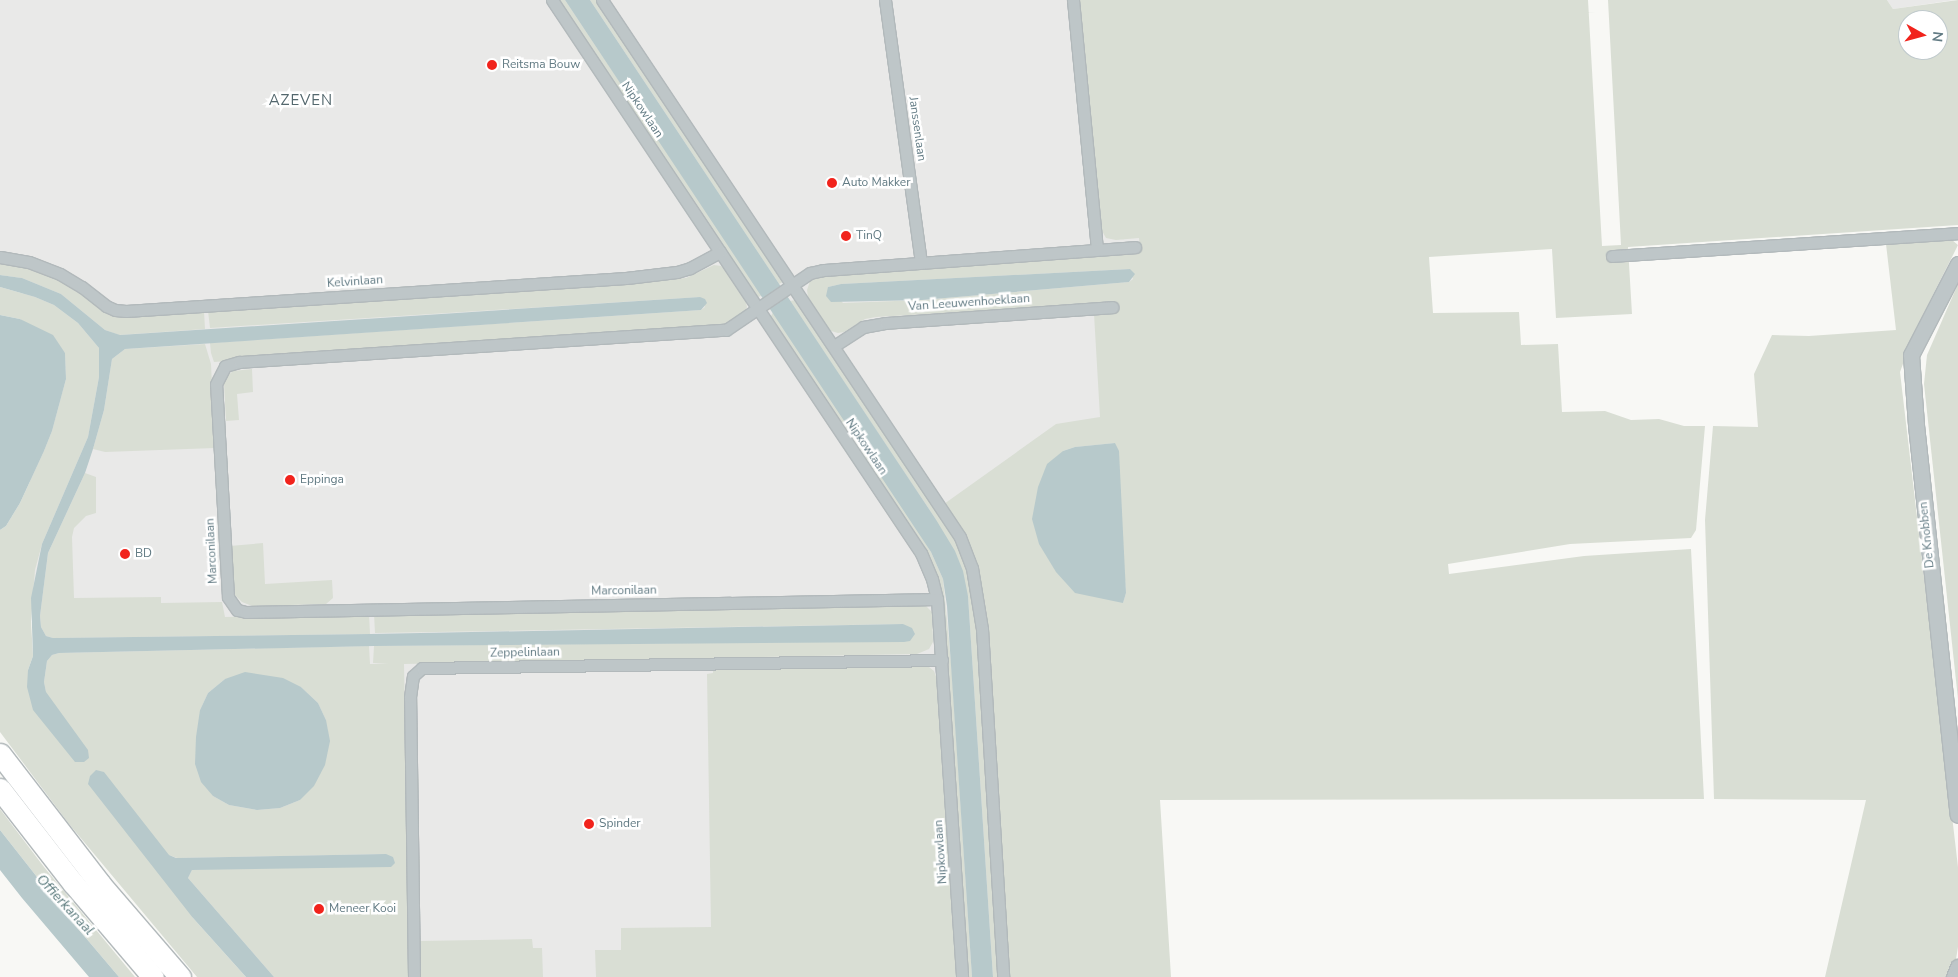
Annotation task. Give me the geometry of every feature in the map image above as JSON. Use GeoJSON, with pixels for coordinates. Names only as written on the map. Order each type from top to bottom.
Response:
{"type":"FeatureCollection","features":[{"type":"Feature","properties":{"kind":"highway"},"geometry":{"type":"LineString","coordinates":[[0,754],[100,884],[180,977]]}},
{"type":"Feature","properties":{"kind":"highway"},"geometry":{"type":"LineString","coordinates":[[0,789],[73,883],[153,977]]}},
{"type":"Feature","properties":{"kind":"street","name":"Nipkowlaan"},"geometry":{"type":"LineString","coordinates":[[552,0],[922,553],[932,579],[936,599],[942,660],[962,977]]}},
{"type":"Feature","properties":{"kind":"street"},"geometry":{"type":"LineString","coordinates":[[602,0],[960,537],[972,568],[982,630],[1003,977]]}},
{"type":"Feature","properties":{"kind":"street","name":"Janssenlaan"},"geometry":{"type":"LineString","coordinates":[[885,0],[921,262]]}},
{"type":"Feature","properties":{"kind":"street"},"geometry":{"type":"LineString","coordinates":[[1073,0],[1097,248]]}},
{"type":"Feature","properties":{"kind":"street"},"geometry":{"type":"LineString","coordinates":[[1612,256],[1958,233]]}},
{"type":"Feature","properties":{"kind":"street"},"geometry":{"type":"LineString","coordinates":[[759,309],[810,273],[823,270],[1097,248],[1136,247]]}},
{"type":"Feature","properties":{"kind":"street","name":"Kelvinlaan"},"geometry":{"type":"LineString","coordinates":[[0,257],[29,262],[60,274],[106,306],[115,310],[126,311],[626,278],[677,272],[690,268],[720,252]]}},
{"type":"Feature","properties":{"kind":"street","name":"De Knobben"},"geometry":{"type":"LineString","coordinates":[[1958,264],[1912,355],[1916,425],[1958,816]]}},
{"type":"Feature","properties":{"kind":"street","name":"Van Leeuwenhoeklaan"},"geometry":{"type":"LineString","coordinates":[[834,346],[863,327],[885,322],[1112,307]]}},
{"type":"Feature","properties":{"kind":"street","name":"Marconilaan"},"geometry":{"type":"LineString","coordinates":[[759,309],[726,330],[712,333],[239,362],[225,366],[216,384],[228,597],[231,604],[237,610],[246,612],[936,599]]}},
{"type":"Feature","properties":{"kind":"street","name":"Zeppelinlaan"},"geometry":{"type":"LineString","coordinates":[[414,977],[410,697],[412,676],[422,668],[942,660]]}},
{"type":"Feature","properties":{"kind":"street"},"geometry":{"type":"LineString","coordinates":[[1954,977],[1958,967]]}},
{"type":"Feature","properties":{"kind":"shaded area"},"geometry":{"type":"Polygon","coordinates":[[[0,0],[1117,0],[1147,252],[1149,653],[988,647],[1009,977],[260,977],[39,702],[22,278],[0,275],[0,0]]]}},
{"type":"Feature","properties":{"kind":"shaded area"},"geometry":{"type":"Polygon","coordinates":[[[558,0],[565,0],[762,295],[757,298],[558,0]]]}},
{"type":"Feature","properties":{"kind":"shaded area"},"geometry":{"type":"Polygon","coordinates":[[[565,0],[590,0],[935,518],[955,551],[963,571],[968,596],[993,977],[972,977],[947,606],[943,579],[931,552],[565,0]]]}},
{"type":"Feature","properties":{"kind":"shaded area"},"geometry":{"type":"Polygon","coordinates":[[[590,0],[596,0],[783,282],[779,284],[590,0]]]}},
{"type":"Feature","properties":{"kind":"shaded area"},"geometry":{"type":"Polygon","coordinates":[[[1078,0],[1588,0],[1602,246],[1621,245],[1608,0],[1887,0],[1893,9],[1958,0],[1958,225],[1628,247],[1632,314],[1556,318],[1552,249],[1429,257],[1433,313],[1519,312],[1521,345],[1558,344],[1562,412],[1605,411],[1631,420],[1659,419],[1684,426],[1705,426],[1696,530],[1691,538],[1570,544],[1448,564],[1449,574],[1584,556],[1691,549],[1704,799],[1160,800],[1171,977],[1009,977],[985,606],[974,554],[963,531],[944,504],[1056,424],[1100,417],[1094,314],[1115,313],[1114,303],[876,317],[865,319],[844,332],[838,333],[831,331],[825,325],[808,297],[807,290],[810,281],[819,275],[1140,249],[1139,238],[1116,240],[1106,238],[1101,229],[1078,0]],[[1129,269],[841,284],[828,287],[843,303],[922,300],[1129,282],[1133,279],[1129,269]],[[1115,443],[1075,447],[1063,451],[1123,603],[1126,593],[1115,443]]]}},
{"type":"Feature","properties":{"kind":"shaded area"},"geometry":{"type":"Polygon","coordinates":[[[1887,0],[1955,0],[1893,9],[1887,0]]]}},
{"type":"Feature","properties":{"kind":"shaded area"},"geometry":{"type":"Polygon","coordinates":[[[1952,240],[1958,245],[1915,331],[1900,372],[1958,867],[1958,947],[1955,965],[1950,977],[1825,977],[1866,800],[1714,799],[1705,520],[1713,426],[1758,427],[1754,374],[1772,335],[1809,336],[1896,330],[1886,244],[1952,240]]]}},
{"type":"Feature","properties":{"kind":"shaded area"},"geometry":{"type":"Polygon","coordinates":[[[0,261],[32,268],[67,283],[102,309],[119,316],[204,311],[205,329],[119,335],[105,330],[61,294],[22,278],[0,275],[0,261]]]}},
{"type":"Feature","properties":{"kind":"shaded area"},"geometry":{"type":"Polygon","coordinates":[[[714,265],[721,266],[728,272],[745,298],[747,307],[745,312],[732,323],[708,328],[214,362],[211,353],[210,343],[701,310],[705,307],[700,297],[210,328],[208,311],[686,278],[714,265]]]}},
{"type":"Feature","properties":{"kind":"shaded area"},"geometry":{"type":"Polygon","coordinates":[[[1130,269],[1135,274],[1129,282],[922,300],[831,302],[826,296],[828,287],[841,284],[1130,269]]]}},
{"type":"Feature","properties":{"kind":"shaded area"},"geometry":{"type":"Polygon","coordinates":[[[0,275],[22,278],[61,294],[105,330],[120,335],[700,297],[705,299],[707,303],[701,310],[125,349],[112,359],[104,410],[93,449],[85,473],[48,553],[40,616],[41,627],[46,636],[53,638],[370,634],[903,624],[912,628],[915,634],[910,641],[904,642],[374,646],[59,653],[52,655],[47,661],[44,682],[46,692],[88,750],[89,758],[84,762],[75,762],[33,710],[27,687],[28,670],[33,656],[31,598],[42,544],[88,437],[99,377],[99,348],[78,323],[54,305],[35,297],[0,287],[0,275]]]}},
{"type":"Feature","properties":{"kind":"shaded area"},"geometry":{"type":"Polygon","coordinates":[[[1958,284],[1958,699],[1924,384],[1927,355],[1958,284]]]}},
{"type":"Feature","properties":{"kind":"shaded area"},"geometry":{"type":"Polygon","coordinates":[[[0,287],[35,297],[54,305],[78,323],[99,348],[99,377],[88,437],[42,544],[35,570],[31,621],[33,656],[28,670],[46,692],[44,682],[47,661],[52,655],[59,653],[369,646],[370,664],[388,664],[373,663],[374,646],[910,641],[903,624],[375,633],[374,614],[925,605],[932,612],[933,642],[929,649],[917,654],[404,664],[410,977],[274,977],[188,878],[192,870],[386,854],[177,858],[169,855],[193,918],[246,977],[197,977],[69,824],[0,732],[0,530],[6,526],[20,503],[44,451],[52,431],[66,379],[65,353],[20,319],[0,315],[0,287]],[[225,679],[208,693],[200,710],[213,796],[229,805],[257,810],[280,808],[300,800],[326,720],[318,703],[301,687],[225,679]]]}},
{"type":"Feature","properties":{"kind":"shaded area"},"geometry":{"type":"Polygon","coordinates":[[[796,300],[954,536],[966,561],[976,621],[998,977],[993,977],[968,596],[935,518],[790,301],[796,300]]]}},
{"type":"Feature","properties":{"kind":"shaded area"},"geometry":{"type":"Polygon","coordinates":[[[773,312],[915,526],[931,552],[943,579],[952,673],[972,977],[966,977],[936,580],[770,318],[773,312]]]}},
{"type":"Feature","properties":{"kind":"shaded area"},"geometry":{"type":"Polygon","coordinates":[[[0,315],[20,319],[53,335],[65,353],[66,379],[52,431],[44,451],[20,503],[6,526],[0,530],[0,315]]]}},
{"type":"Feature","properties":{"kind":"shaded area"},"geometry":{"type":"Polygon","coordinates":[[[205,344],[211,364],[215,448],[105,452],[93,449],[104,410],[112,359],[125,349],[205,344]]]}},
{"type":"Feature","properties":{"kind":"shaded area"},"geometry":{"type":"Polygon","coordinates":[[[252,369],[253,392],[237,394],[239,420],[226,421],[224,384],[226,377],[233,371],[252,369]]]}},
{"type":"Feature","properties":{"kind":"shaded area"},"geometry":{"type":"Polygon","coordinates":[[[1115,443],[1119,451],[1126,593],[1123,603],[1075,593],[1056,572],[1039,544],[1032,519],[1038,487],[1047,464],[1063,451],[1075,447],[1115,443]]]}},
{"type":"Feature","properties":{"kind":"shaded area"},"geometry":{"type":"Polygon","coordinates":[[[85,473],[96,477],[96,513],[86,516],[74,528],[72,537],[74,598],[161,597],[161,603],[222,602],[225,617],[369,614],[370,634],[53,638],[46,636],[41,627],[40,616],[48,553],[85,473]]]}},
{"type":"Feature","properties":{"kind":"shaded area"},"geometry":{"type":"Polygon","coordinates":[[[263,543],[265,584],[332,580],[333,598],[326,604],[252,606],[242,602],[235,595],[230,546],[263,543]]]}},
{"type":"Feature","properties":{"kind":"shaded area"},"geometry":{"type":"Polygon","coordinates":[[[919,665],[929,667],[934,671],[937,679],[957,977],[596,977],[595,950],[621,950],[621,928],[711,927],[707,674],[713,673],[713,668],[919,665]]]}},
{"type":"Feature","properties":{"kind":"shaded area"},"geometry":{"type":"Polygon","coordinates":[[[245,672],[283,678],[301,687],[318,703],[326,720],[330,741],[325,765],[314,786],[300,800],[280,808],[257,810],[229,805],[213,796],[201,782],[195,764],[200,710],[208,693],[225,679],[245,672]]]}},
{"type":"Feature","properties":{"kind":"shaded area"},"geometry":{"type":"Polygon","coordinates":[[[96,770],[104,772],[169,855],[176,858],[386,854],[393,857],[395,863],[391,867],[192,870],[188,878],[274,977],[246,977],[193,918],[88,784],[90,776],[96,770]]]}},
{"type":"Feature","properties":{"kind":"shaded area"},"geometry":{"type":"Polygon","coordinates":[[[0,809],[44,867],[135,977],[119,977],[74,924],[0,830],[0,809]]]}},
{"type":"Feature","properties":{"kind":"shaded area"},"geometry":{"type":"Polygon","coordinates":[[[0,830],[74,924],[119,977],[89,977],[22,898],[0,870],[0,830]]]}},
{"type":"Feature","properties":{"kind":"shaded area"},"geometry":{"type":"Polygon","coordinates":[[[532,939],[533,948],[542,948],[543,977],[420,977],[419,941],[532,939]]]}},
{"type":"Feature","properties":{"kind":"place","name":"Reitsma Bouw"},"geometry":{"type":"Point","coordinates":[492,65]}},
{"type":"Feature","properties":{"kind":"place","name":"Auto Makker"},"geometry":{"type":"Point","coordinates":[832,183]}},
{"type":"Feature","properties":{"kind":"place","name":"TinQ"},"geometry":{"type":"Point","coordinates":[846,236]}},
{"type":"Feature","properties":{"kind":"place","name":"Eppinga"},"geometry":{"type":"Point","coordinates":[290,480]}},
{"type":"Feature","properties":{"kind":"place","name":"BD"},"geometry":{"type":"Point","coordinates":[125,554]}},
{"type":"Feature","properties":{"kind":"place","name":"Spinder"},"geometry":{"type":"Point","coordinates":[589,824]}},
{"type":"Feature","properties":{"kind":"place","name":"Meneer Kooi"},"geometry":{"type":"Point","coordinates":[319,909]}},
{"type":"Feature","properties":{"kind":"district","name":"AZEVEN"},"geometry":{"type":"Point","coordinates":[301,101]}},
{"type":"Feature","properties":{"kind":"water label","name":"Offierkanaal"},"geometry":{"type":"Point","coordinates":[65,905]}}]}
